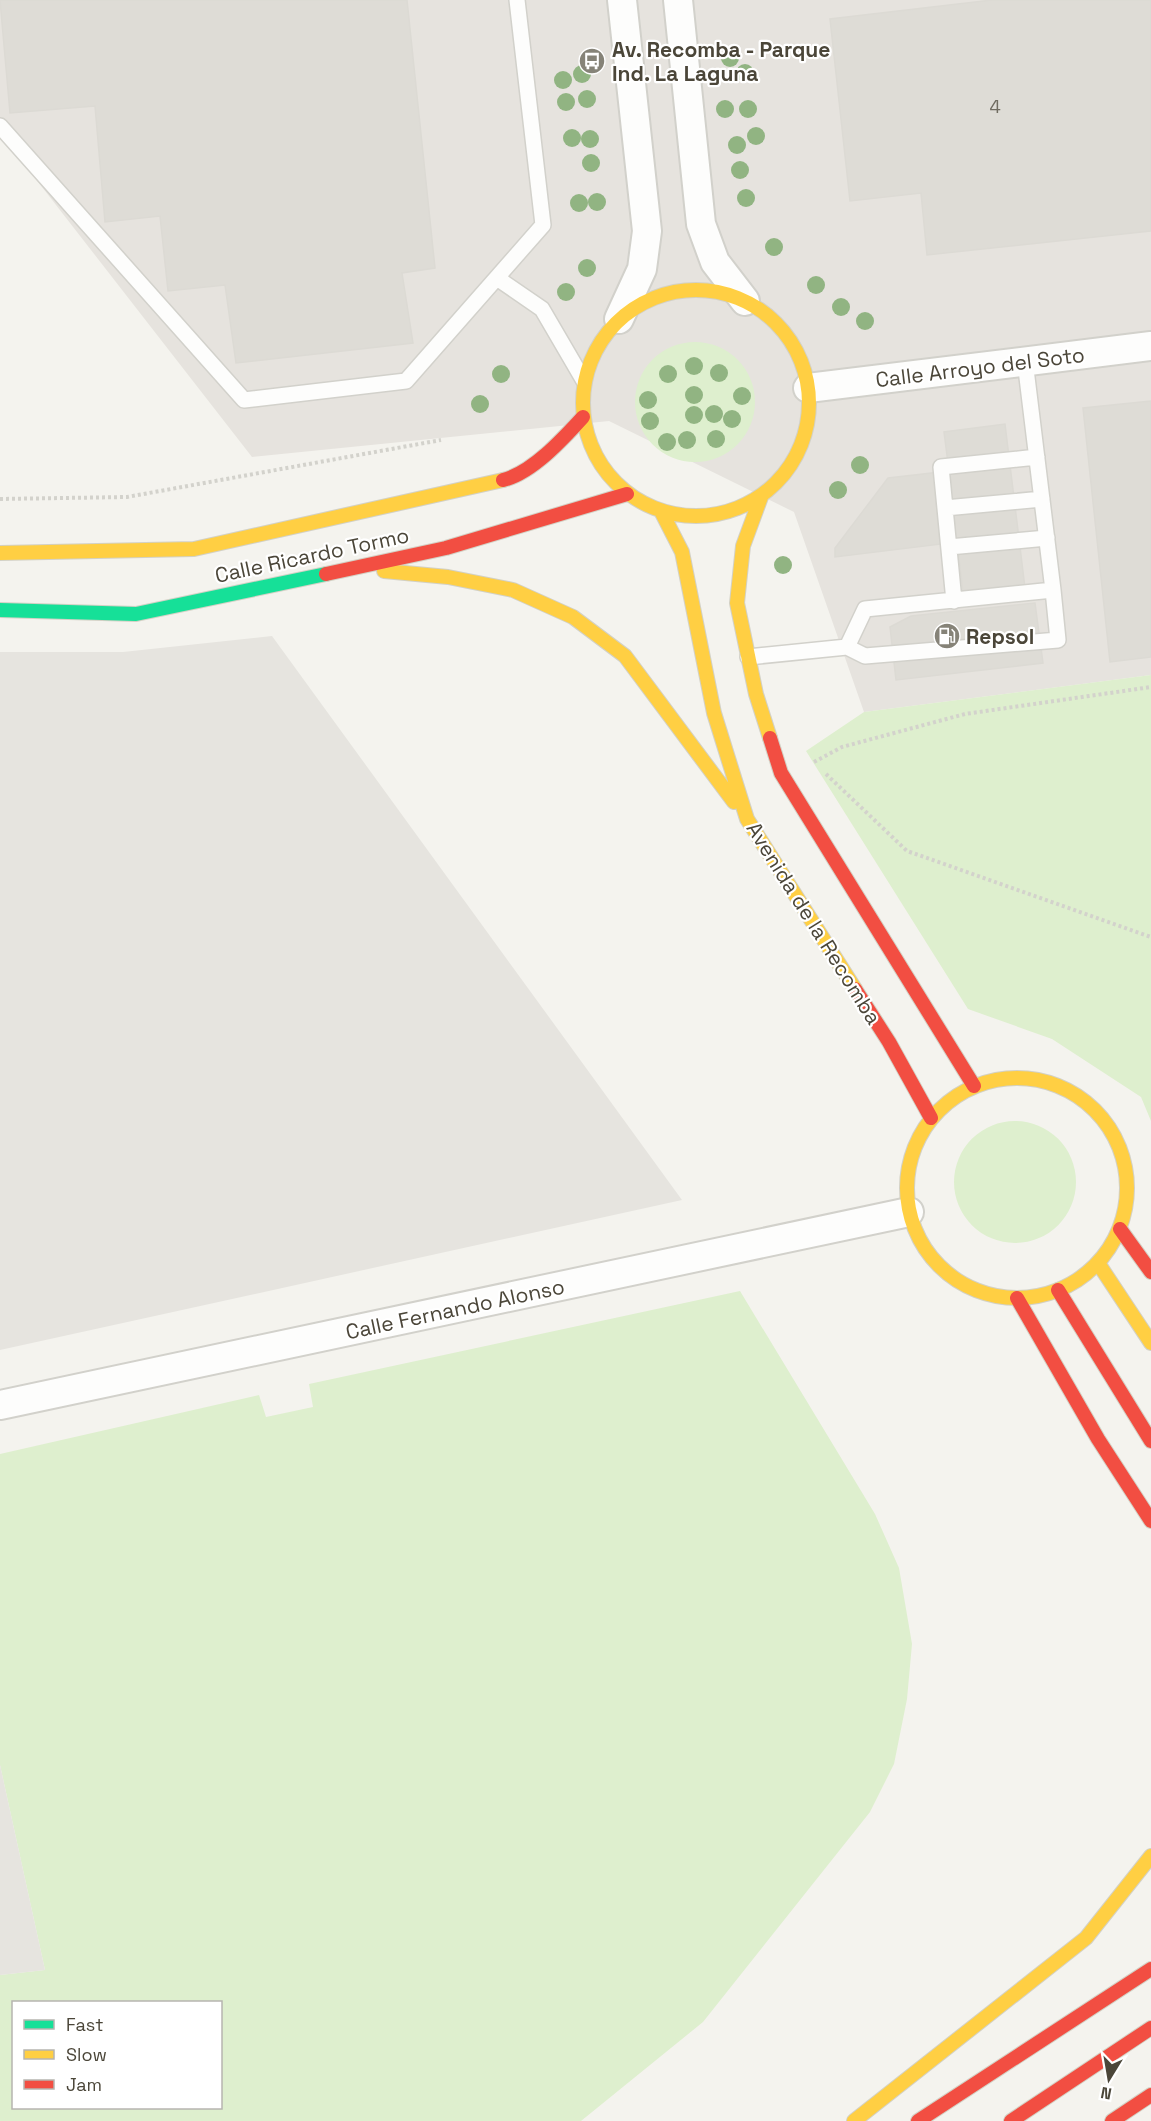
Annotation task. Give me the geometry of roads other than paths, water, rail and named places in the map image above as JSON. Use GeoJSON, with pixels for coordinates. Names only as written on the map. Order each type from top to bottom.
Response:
{"type":"FeatureCollection","features":[{"type":"Feature","properties":{"kind":"main road"},"geometry":{"type":"LineString","coordinates":[[710,290],[745,301],[775,322],[797,352],[808,388],[809,418],[800,449],[784,476],[761,497],[729,512],[695,517],[661,512],[627,494],[605,472],[590,446],[583,417],[584,381],[597,348],[619,319],[646,301],[676,291],[710,290]]}},
{"type":"Feature","properties":{"kind":"main road","name":"Calle Ricardo Tormo"},"geometry":{"type":"LineString","coordinates":[[0,553],[194,549],[511,478],[553,450],[583,417]]}},
{"type":"Feature","properties":{"kind":"main road","name":"Calle Ricardo Tormo"},"geometry":{"type":"LineString","coordinates":[[0,610],[136,614],[446,548],[627,494]]}},
{"type":"Feature","properties":{"kind":"main road"},"geometry":{"type":"LineString","coordinates":[[761,497],[743,546],[737,603],[756,694],[781,773],[974,1086]]}},
{"type":"Feature","properties":{"kind":"main road","name":"Avenida de la Recomba"},"geometry":{"type":"LineString","coordinates":[[661,512],[682,552],[714,713],[747,819],[889,1042],[931,1118]]}},
{"type":"Feature","properties":{"kind":"main road"},"geometry":{"type":"LineString","coordinates":[[353,568],[448,577],[513,591],[573,617],[625,656],[747,819]]}},
{"type":"Feature","properties":{"kind":"main road"},"geometry":{"type":"LineString","coordinates":[[1011,1077],[1047,1081],[1081,1097],[1107,1123],[1123,1156],[1128,1193],[1120,1228],[1098,1263],[1079,1279],[1058,1290],[1038,1296],[1017,1298],[981,1292],[948,1274],[924,1246],[909,1212],[906,1188],[909,1163],[918,1139],[931,1118],[950,1099],[974,1086],[1011,1077]]}},
{"type":"Feature","properties":{"kind":"main road"},"geometry":{"type":"LineString","coordinates":[[1120,1228],[1151,1272]]}},
{"type":"Feature","properties":{"kind":"main road"},"geometry":{"type":"LineString","coordinates":[[1098,1263],[1151,1343]]}},
{"type":"Feature","properties":{"kind":"main road"},"geometry":{"type":"LineString","coordinates":[[1058,1290],[1151,1441]]}},
{"type":"Feature","properties":{"kind":"main road"},"geometry":{"type":"LineString","coordinates":[[1017,1298],[1098,1438],[1151,1521]]}},
{"type":"Feature","properties":{"kind":"main road"},"geometry":{"type":"LineString","coordinates":[[854,2121],[1086,1938],[1151,1856]]}},
{"type":"Feature","properties":{"kind":"main road"},"geometry":{"type":"LineString","coordinates":[[918,2121],[1151,1969]]}},
{"type":"Feature","properties":{"kind":"main road"},"geometry":{"type":"LineString","coordinates":[[1011,2121],[1151,2028]]}},
{"type":"Feature","properties":{"kind":"main road"},"geometry":{"type":"LineString","coordinates":[[1112,2121],[1151,2095]]}},
{"type":"Feature","properties":{"kind":"street"},"geometry":{"type":"LineString","coordinates":[[619,319],[642,269],[647,231],[622,0]]}},
{"type":"Feature","properties":{"kind":"street"},"geometry":{"type":"LineString","coordinates":[[678,0],[701,224],[715,262],[745,301]]}},
{"type":"Feature","properties":{"kind":"street","name":"Calle Arroyo del Soto"},"geometry":{"type":"LineString","coordinates":[[808,388],[1151,346]]}},
{"type":"Feature","properties":{"kind":"street","name":"Calle Fernando Alonso"},"geometry":{"type":"LineString","coordinates":[[0,1405],[909,1212]]}},
{"type":"Feature","properties":{"kind":"lane"},"geometry":{"type":"LineString","coordinates":[[0,126],[244,400],[406,381],[543,225],[517,0]]}},
{"type":"Feature","properties":{"kind":"lane"},"geometry":{"type":"LineString","coordinates":[[497,278],[542,309],[584,381]]}},
{"type":"Feature","properties":{"kind":"lane"},"geometry":{"type":"LineString","coordinates":[[748,657],[847,647],[865,656],[1058,640],[1025,361]]}},
{"type":"Feature","properties":{"kind":"lane"},"geometry":{"type":"LineString","coordinates":[[954,601],[941,467],[1037,457]]}},
{"type":"Feature","properties":{"kind":"lane"},"geometry":{"type":"LineString","coordinates":[[945,508],[1042,499]]}},
{"type":"Feature","properties":{"kind":"lane"},"geometry":{"type":"LineString","coordinates":[[949,547],[1047,538]]}},
{"type":"Feature","properties":{"kind":"lane"},"geometry":{"type":"LineString","coordinates":[[847,647],[865,609],[1053,590]]}},
{"type":"Feature","properties":{"kind":"place","name":"Av. Recomba - Parque Ind. La Laguna"},"geometry":{"type":"Point","coordinates":[592,61]}},
{"type":"Feature","properties":{"kind":"place","name":"Repsol"},"geometry":{"type":"Point","coordinates":[947,636]}}]}
